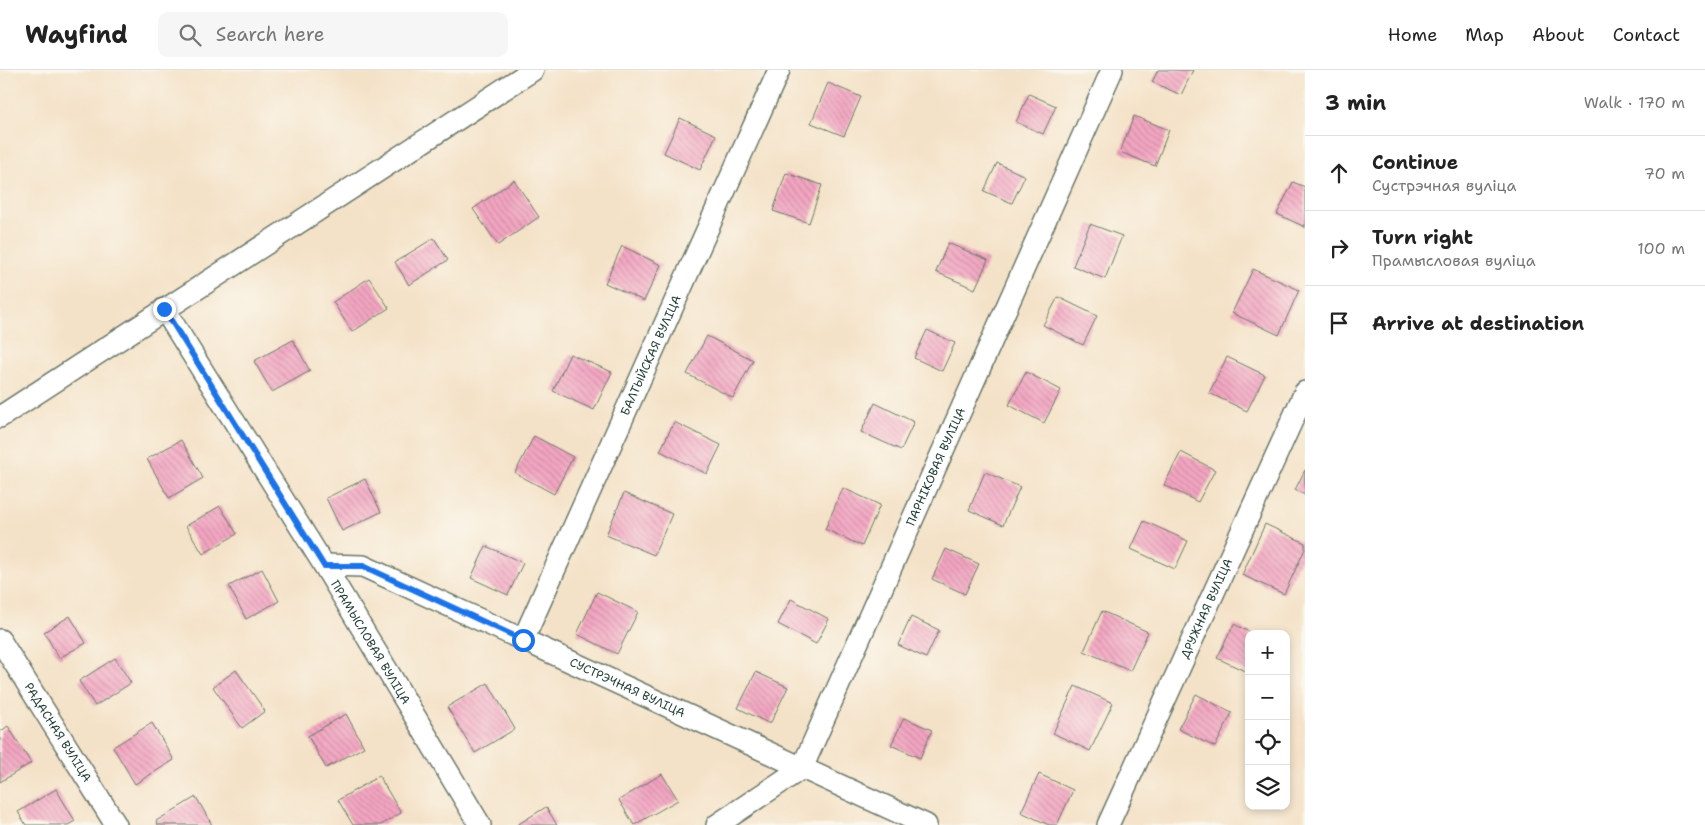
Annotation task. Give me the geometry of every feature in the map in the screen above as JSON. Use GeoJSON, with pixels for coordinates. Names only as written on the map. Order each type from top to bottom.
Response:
{"type":"FeatureCollection","features":[{"type":"Feature","properties":{"kind":"street"},"geometry":{"type":"LineString","coordinates":[[0,417],[533,70]]}},
{"type":"Feature","properties":{"kind":"street","name":"БАЛТЫЙСКАЯ ВУЛІЦА"},"geometry":{"type":"LineString","coordinates":[[523,640],[779,70]]}},
{"type":"Feature","properties":{"kind":"street","name":"ПАРНІКОВАЯ ВУЛІЦА"},"geometry":{"type":"LineString","coordinates":[[802,768],[1112,70]]}},
{"type":"Feature","properties":{"kind":"street","name":"ПРАМЫСЛОВАЯ ВУЛІЦА"},"geometry":{"type":"LineString","coordinates":[[164,309],[324,566],[480,825]]}},
{"type":"Feature","properties":{"kind":"street","name":"ДРУЖНАЯ ВУЛІЦА"},"geometry":{"type":"LineString","coordinates":[[1108,825],[1305,392]]}},
{"type":"Feature","properties":{"kind":"street","name":"СУСТРЭЧНАЯ ВУЛІЦА"},"geometry":{"type":"LineString","coordinates":[[324,566],[363,566],[926,825]]}},
{"type":"Feature","properties":{"kind":"street","name":"РАДАСНАЯ ВУЛІЦА"},"geometry":{"type":"LineString","coordinates":[[0,640],[116,825]]}},
{"type":"Feature","properties":{"kind":"street"},"geometry":{"type":"LineString","coordinates":[[717,825],[802,768]]}},
{"type":"Feature","properties":{"kind":"building"},"geometry":{"type":"Polygon","coordinates":[[[1158,70],[1193,70],[1181,95],[1152,82],[1158,70]]]}},
{"type":"Feature","properties":{"kind":"building"},"geometry":{"type":"Polygon","coordinates":[[[828,83],[861,97],[844,136],[811,123],[828,83]]]}},
{"type":"Feature","properties":{"kind":"building"},"geometry":{"type":"Polygon","coordinates":[[[1029,94],[1056,106],[1043,134],[1016,122],[1029,94]]]}},
{"type":"Feature","properties":{"kind":"building"},"geometry":{"type":"Polygon","coordinates":[[[1134,116],[1169,130],[1155,166],[1120,152],[1134,116]]]}},
{"type":"Feature","properties":{"kind":"building"},"geometry":{"type":"Polygon","coordinates":[[[680,118],[716,135],[700,170],[664,153],[680,118]]]}},
{"type":"Feature","properties":{"kind":"building"},"geometry":{"type":"Polygon","coordinates":[[[997,163],[1025,176],[1012,203],[984,191],[997,163]]]}},
{"type":"Feature","properties":{"kind":"building"},"geometry":{"type":"Polygon","coordinates":[[[786,173],[822,185],[809,223],[773,211],[786,173]]]}},
{"type":"Feature","properties":{"kind":"building"},"geometry":{"type":"Polygon","coordinates":[[[514,180],[539,217],[498,245],[473,209],[514,180]]]}},
{"type":"Feature","properties":{"kind":"building"},"geometry":{"type":"Polygon","coordinates":[[[1293,182],[1305,187],[1305,227],[1277,214],[1293,182]]]}},
{"type":"Feature","properties":{"kind":"building"},"geometry":{"type":"Polygon","coordinates":[[[1090,224],[1122,236],[1105,279],[1073,266],[1090,224]]]}},
{"type":"Feature","properties":{"kind":"building"},"geometry":{"type":"Polygon","coordinates":[[[434,238],[448,260],[409,285],[395,262],[434,238]]]}},
{"type":"Feature","properties":{"kind":"building"},"geometry":{"type":"Polygon","coordinates":[[[948,243],[988,260],[975,289],[936,272],[948,243]]]}},
{"type":"Feature","properties":{"kind":"building"},"geometry":{"type":"Polygon","coordinates":[[[622,246],[661,265],[644,301],[605,283],[622,246]]]}},
{"type":"Feature","properties":{"kind":"building"},"geometry":{"type":"Polygon","coordinates":[[[1253,269],[1299,290],[1279,335],[1232,313],[1253,269]]]}},
{"type":"Feature","properties":{"kind":"building"},"geometry":{"type":"Polygon","coordinates":[[[369,278],[389,308],[352,332],[333,302],[369,278]]]}},
{"type":"Feature","properties":{"kind":"building"},"geometry":{"type":"Polygon","coordinates":[[[1058,297],[1097,316],[1083,345],[1043,325],[1058,297]]]}},
{"type":"Feature","properties":{"kind":"building"},"geometry":{"type":"Polygon","coordinates":[[[927,330],[955,343],[942,371],[914,358],[927,330]]]}},
{"type":"Feature","properties":{"kind":"building"},"geometry":{"type":"Polygon","coordinates":[[[707,336],[753,360],[733,398],[687,374],[707,336]]]}},
{"type":"Feature","properties":{"kind":"building"},"geometry":{"type":"Polygon","coordinates":[[[293,340],[310,371],[272,392],[254,361],[293,340]]]}},
{"type":"Feature","properties":{"kind":"building"},"geometry":{"type":"Polygon","coordinates":[[[570,354],[612,372],[594,410],[553,391],[570,354]]]}},
{"type":"Feature","properties":{"kind":"building"},"geometry":{"type":"Polygon","coordinates":[[[1227,357],[1265,375],[1247,411],[1209,393],[1227,357]]]}},
{"type":"Feature","properties":{"kind":"building"},"geometry":{"type":"Polygon","coordinates":[[[1026,372],[1061,390],[1044,423],[1009,405],[1026,372]]]}},
{"type":"Feature","properties":{"kind":"building"},"geometry":{"type":"Polygon","coordinates":[[[875,403],[914,422],[901,450],[861,432],[875,403]]]}},
{"type":"Feature","properties":{"kind":"building"},"geometry":{"type":"Polygon","coordinates":[[[674,422],[721,445],[707,474],[660,451],[674,422]]]}},
{"type":"Feature","properties":{"kind":"building"},"geometry":{"type":"Polygon","coordinates":[[[534,436],[573,457],[554,494],[515,473],[534,436]]]}},
{"type":"Feature","properties":{"kind":"building"},"geometry":{"type":"Polygon","coordinates":[[[181,440],[203,478],[169,498],[147,459],[181,440]]]}},
{"type":"Feature","properties":{"kind":"building"},"geometry":{"type":"Polygon","coordinates":[[[1181,452],[1215,470],[1198,502],[1164,485],[1181,452]]]}},
{"type":"Feature","properties":{"kind":"building"},"geometry":{"type":"Polygon","coordinates":[[[1305,470],[1305,495],[1295,490],[1305,470]]]}},
{"type":"Feature","properties":{"kind":"building"},"geometry":{"type":"Polygon","coordinates":[[[985,472],[1020,487],[1003,525],[969,510],[985,472]]]}},
{"type":"Feature","properties":{"kind":"building"},"geometry":{"type":"Polygon","coordinates":[[[365,479],[381,512],[342,531],[326,498],[365,479]]]}},
{"type":"Feature","properties":{"kind":"building"},"geometry":{"type":"Polygon","coordinates":[[[843,488],[880,505],[862,546],[825,529],[843,488]]]}},
{"type":"Feature","properties":{"kind":"building"},"geometry":{"type":"Polygon","coordinates":[[[624,493],[672,514],[654,555],[606,535],[624,493]]]}},
{"type":"Feature","properties":{"kind":"building"},"geometry":{"type":"Polygon","coordinates":[[[220,506],[237,534],[203,554],[186,526],[220,506]]]}},
{"type":"Feature","properties":{"kind":"building"},"geometry":{"type":"Polygon","coordinates":[[[1144,521],[1188,541],[1175,569],[1131,549],[1144,521]]]}},
{"type":"Feature","properties":{"kind":"building"},"geometry":{"type":"Polygon","coordinates":[[[1265,524],[1305,543],[1305,549],[1284,594],[1242,575],[1265,524]]]}},
{"type":"Feature","properties":{"kind":"building"},"geometry":{"type":"Polygon","coordinates":[[[486,546],[523,563],[508,595],[471,578],[486,546]]]}},
{"type":"Feature","properties":{"kind":"building"},"geometry":{"type":"Polygon","coordinates":[[[946,549],[979,564],[965,594],[932,579],[946,549]]]}},
{"type":"Feature","properties":{"kind":"building"},"geometry":{"type":"Polygon","coordinates":[[[262,569],[279,601],[246,619],[229,586],[262,569]]]}},
{"type":"Feature","properties":{"kind":"building"},"geometry":{"type":"Polygon","coordinates":[[[597,592],[638,612],[617,654],[577,634],[597,592]]]}},
{"type":"Feature","properties":{"kind":"building"},"geometry":{"type":"Polygon","coordinates":[[[791,599],[829,619],[816,644],[778,624],[791,599]]]}},
{"type":"Feature","properties":{"kind":"building"},"geometry":{"type":"Polygon","coordinates":[[[1102,611],[1148,632],[1130,671],[1084,651],[1102,611]]]}},
{"type":"Feature","properties":{"kind":"building"},"geometry":{"type":"Polygon","coordinates":[[[70,616],[86,643],[59,658],[44,632],[70,616]]]}},
{"type":"Feature","properties":{"kind":"building"},"geometry":{"type":"Polygon","coordinates":[[[911,617],[939,630],[926,658],[898,645],[911,617]]]}},
{"type":"Feature","properties":{"kind":"building"},"geometry":{"type":"Polygon","coordinates":[[[1234,624],[1245,630],[1245,671],[1217,658],[1234,624]]]}},
{"type":"Feature","properties":{"kind":"building"},"geometry":{"type":"Polygon","coordinates":[[[115,658],[131,683],[95,706],[79,681],[115,658]]]}},
{"type":"Feature","properties":{"kind":"building"},"geometry":{"type":"Polygon","coordinates":[[[236,670],[265,711],[242,728],[213,687],[236,670]]]}},
{"type":"Feature","properties":{"kind":"building"},"geometry":{"type":"Polygon","coordinates":[[[756,672],[788,687],[770,724],[738,708],[756,672]]]}},
{"type":"Feature","properties":{"kind":"building"},"geometry":{"type":"Polygon","coordinates":[[[488,683],[515,729],[475,753],[447,707],[488,683]]]}},
{"type":"Feature","properties":{"kind":"building"},"geometry":{"type":"Polygon","coordinates":[[[1075,686],[1113,703],[1090,751],[1053,733],[1075,686]]]}},
{"type":"Feature","properties":{"kind":"building"},"geometry":{"type":"Polygon","coordinates":[[[1196,694],[1232,713],[1215,747],[1178,729],[1196,694]]]}},
{"type":"Feature","properties":{"kind":"building"},"geometry":{"type":"Polygon","coordinates":[[[346,714],[364,747],[326,768],[308,736],[346,714]]]}},
{"type":"Feature","properties":{"kind":"building"},"geometry":{"type":"Polygon","coordinates":[[[904,718],[932,730],[920,758],[891,745],[904,718]]]}},
{"type":"Feature","properties":{"kind":"building"},"geometry":{"type":"Polygon","coordinates":[[[152,723],[174,760],[135,784],[113,747],[152,723]]]}},
{"type":"Feature","properties":{"kind":"building"},"geometry":{"type":"Polygon","coordinates":[[[8,726],[31,763],[0,782],[0,732],[8,726]]]}},
{"type":"Feature","properties":{"kind":"building"},"geometry":{"type":"Polygon","coordinates":[[[662,774],[678,800],[634,825],[619,800],[662,774]]]}},
{"type":"Feature","properties":{"kind":"building"},"geometry":{"type":"Polygon","coordinates":[[[1039,774],[1073,790],[1057,825],[1049,825],[1021,812],[1039,774]]]}},
{"type":"Feature","properties":{"kind":"building"},"geometry":{"type":"Polygon","coordinates":[[[379,776],[401,813],[381,825],[353,825],[338,800],[379,776]]]}},
{"type":"Feature","properties":{"kind":"building"},"geometry":{"type":"Polygon","coordinates":[[[56,789],[75,821],[68,825],[26,825],[18,812],[56,789]]]}},
{"type":"Feature","properties":{"kind":"building"},"geometry":{"type":"Polygon","coordinates":[[[196,797],[212,825],[158,825],[156,821],[196,797]]]}},
{"type":"Feature","properties":{"kind":"building"},"geometry":{"type":"Polygon","coordinates":[[[546,807],[557,825],[517,825],[546,807]]]}},
{"type":"Feature","properties":{"kind":"route"},"geometry":{"type":"LineString","coordinates":[[164,309],[324,566],[363,566],[523,640]]}}]}
